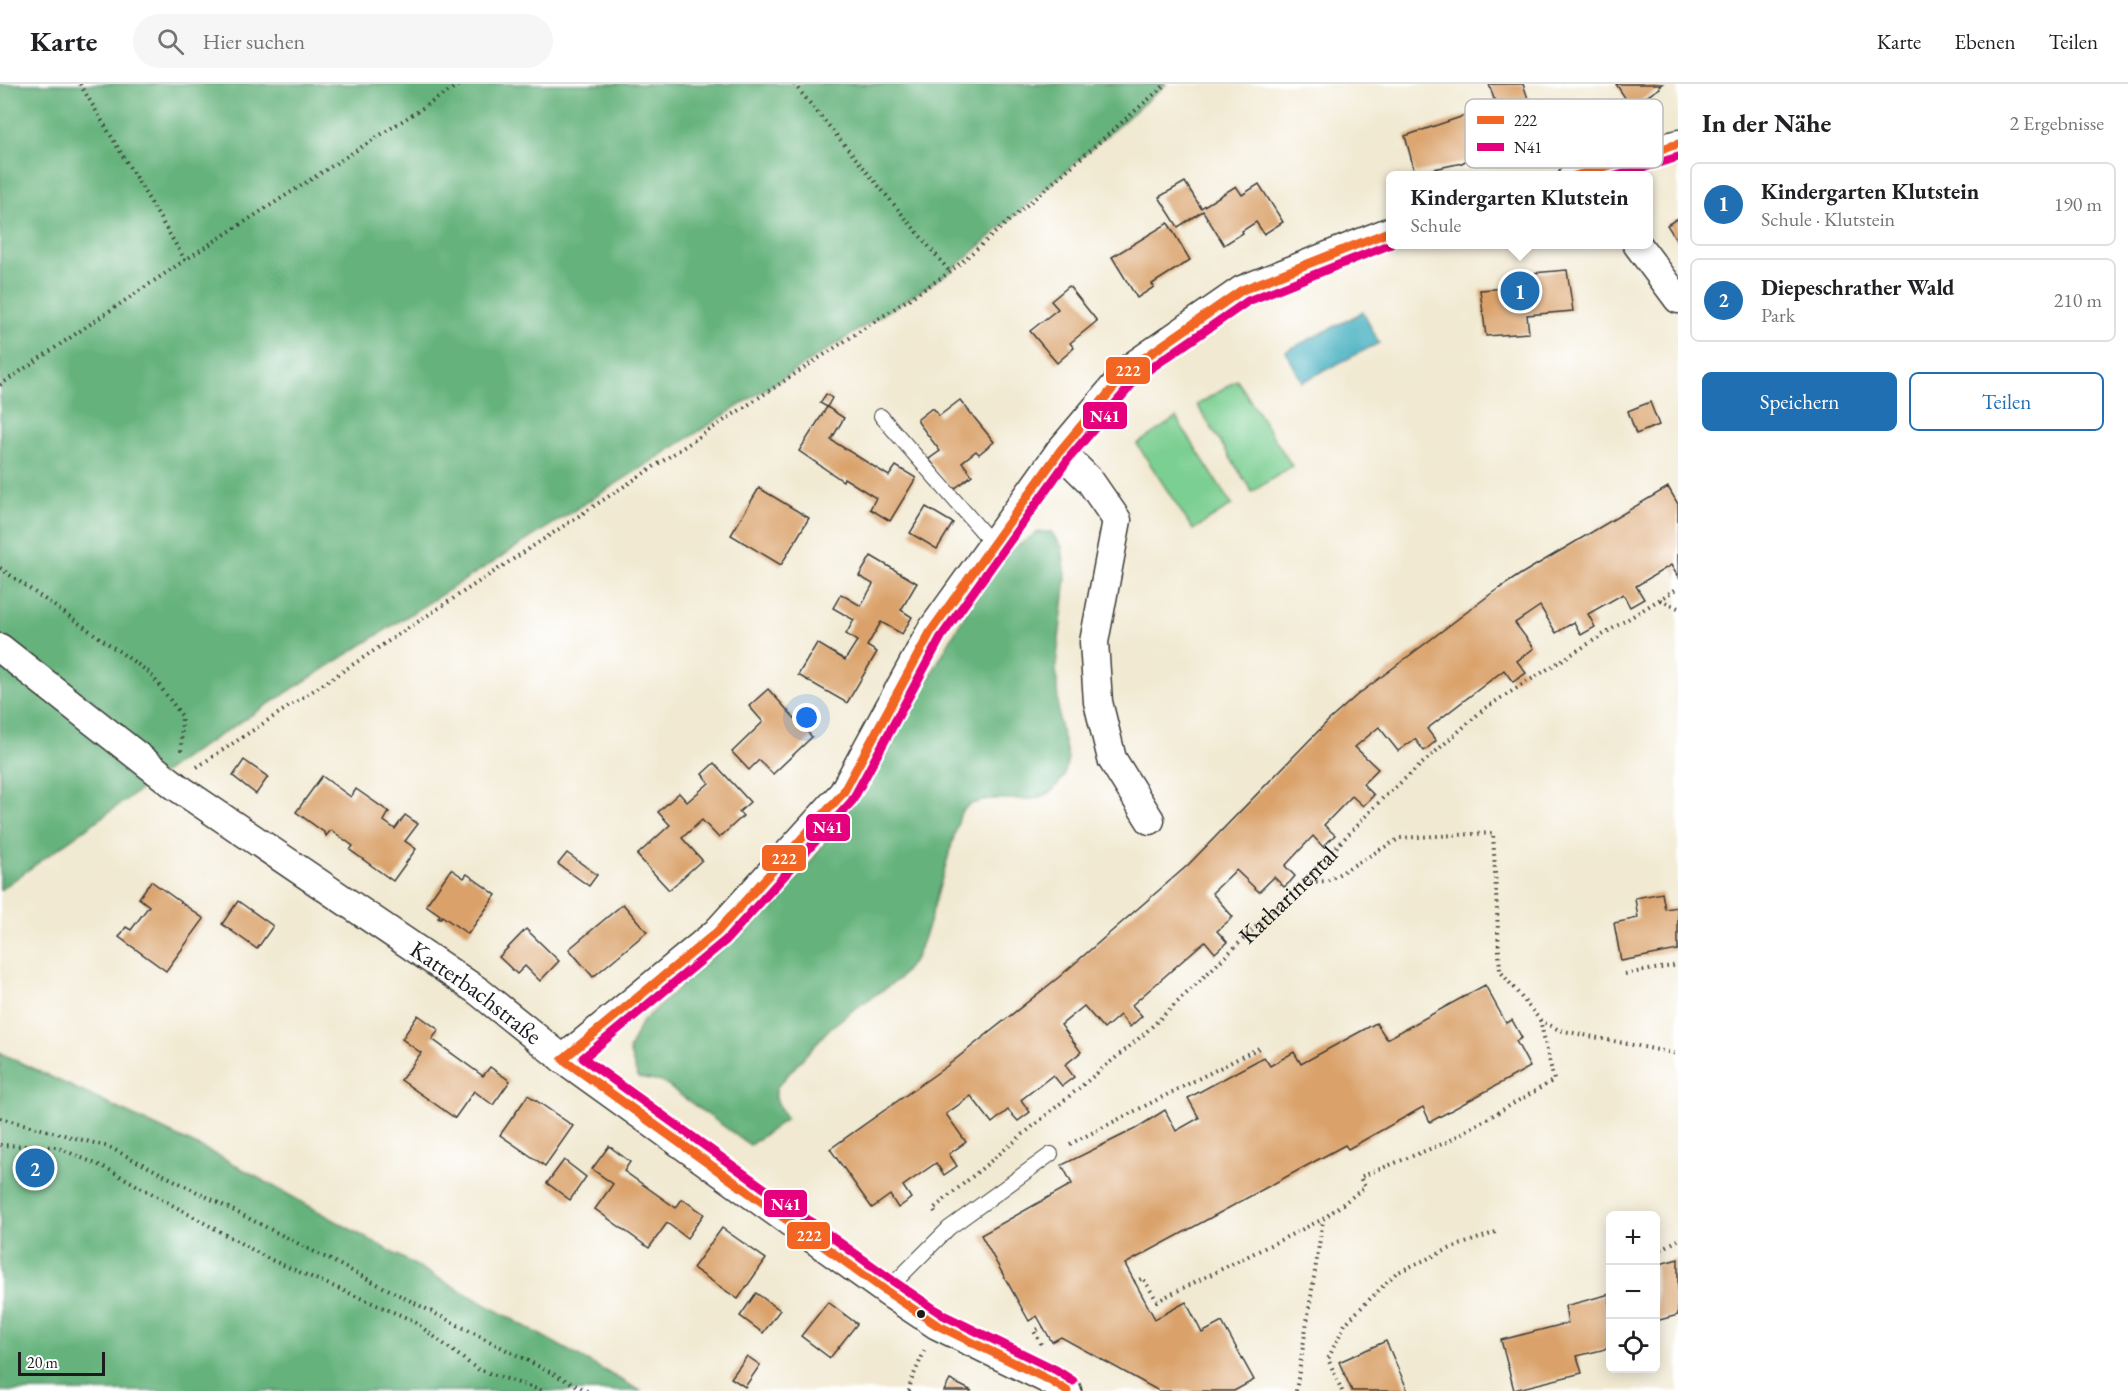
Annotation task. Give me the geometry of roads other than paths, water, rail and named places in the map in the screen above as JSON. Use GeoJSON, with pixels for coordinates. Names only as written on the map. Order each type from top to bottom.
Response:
{"type":"FeatureCollection","features":[{"type":"Feature","properties":{"kind":"street"},"geometry":{"type":"LineString","coordinates":[[1663,149],[1678,144]]}},
{"type":"Feature","properties":{"kind":"street"},"geometry":{"type":"LineString","coordinates":[[563,1059],[717,933],[843,794],[931,631],[1060,451],[1130,368],[1242,290],[1386,233]]}},
{"type":"Feature","properties":{"kind":"street"},"geometry":{"type":"LineString","coordinates":[[1641,249],[1678,299]]}},
{"type":"Feature","properties":{"kind":"street"},"geometry":{"type":"LineString","coordinates":[[1060,451],[1090,481],[1117,520],[1094,642],[1098,702],[1112,759],[1150,820]]}},
{"type":"Feature","properties":{"kind":"street","name":"Katterbachstraße"},"geometry":{"type":"LineString","coordinates":[[0,648],[179,782],[478,991],[563,1059],[886,1290],[937,1325],[1067,1391]]}},
{"type":"Feature","properties":{"kind":"lane"},"geometry":{"type":"LineString","coordinates":[[881,416],[993,544]]}},
{"type":"Feature","properties":{"kind":"lane"},"geometry":{"type":"LineString","coordinates":[[886,1290],[949,1228],[1051,1154]]}},
{"type":"Feature","properties":{"kind":"water"},"geometry":{"type":"Polygon","coordinates":[[[1363,312],[1379,343],[1302,382],[1286,351],[1363,312]]]}},
{"type":"Feature","properties":{"kind":"place","name":"Kindergarten Klutstein"},"geometry":{"type":"Point","coordinates":[1520,291]}},
{"type":"Feature","properties":{"kind":"place","name":"Diepeschrather Wald"},"geometry":{"type":"Point","coordinates":[35,1168]}}]}
